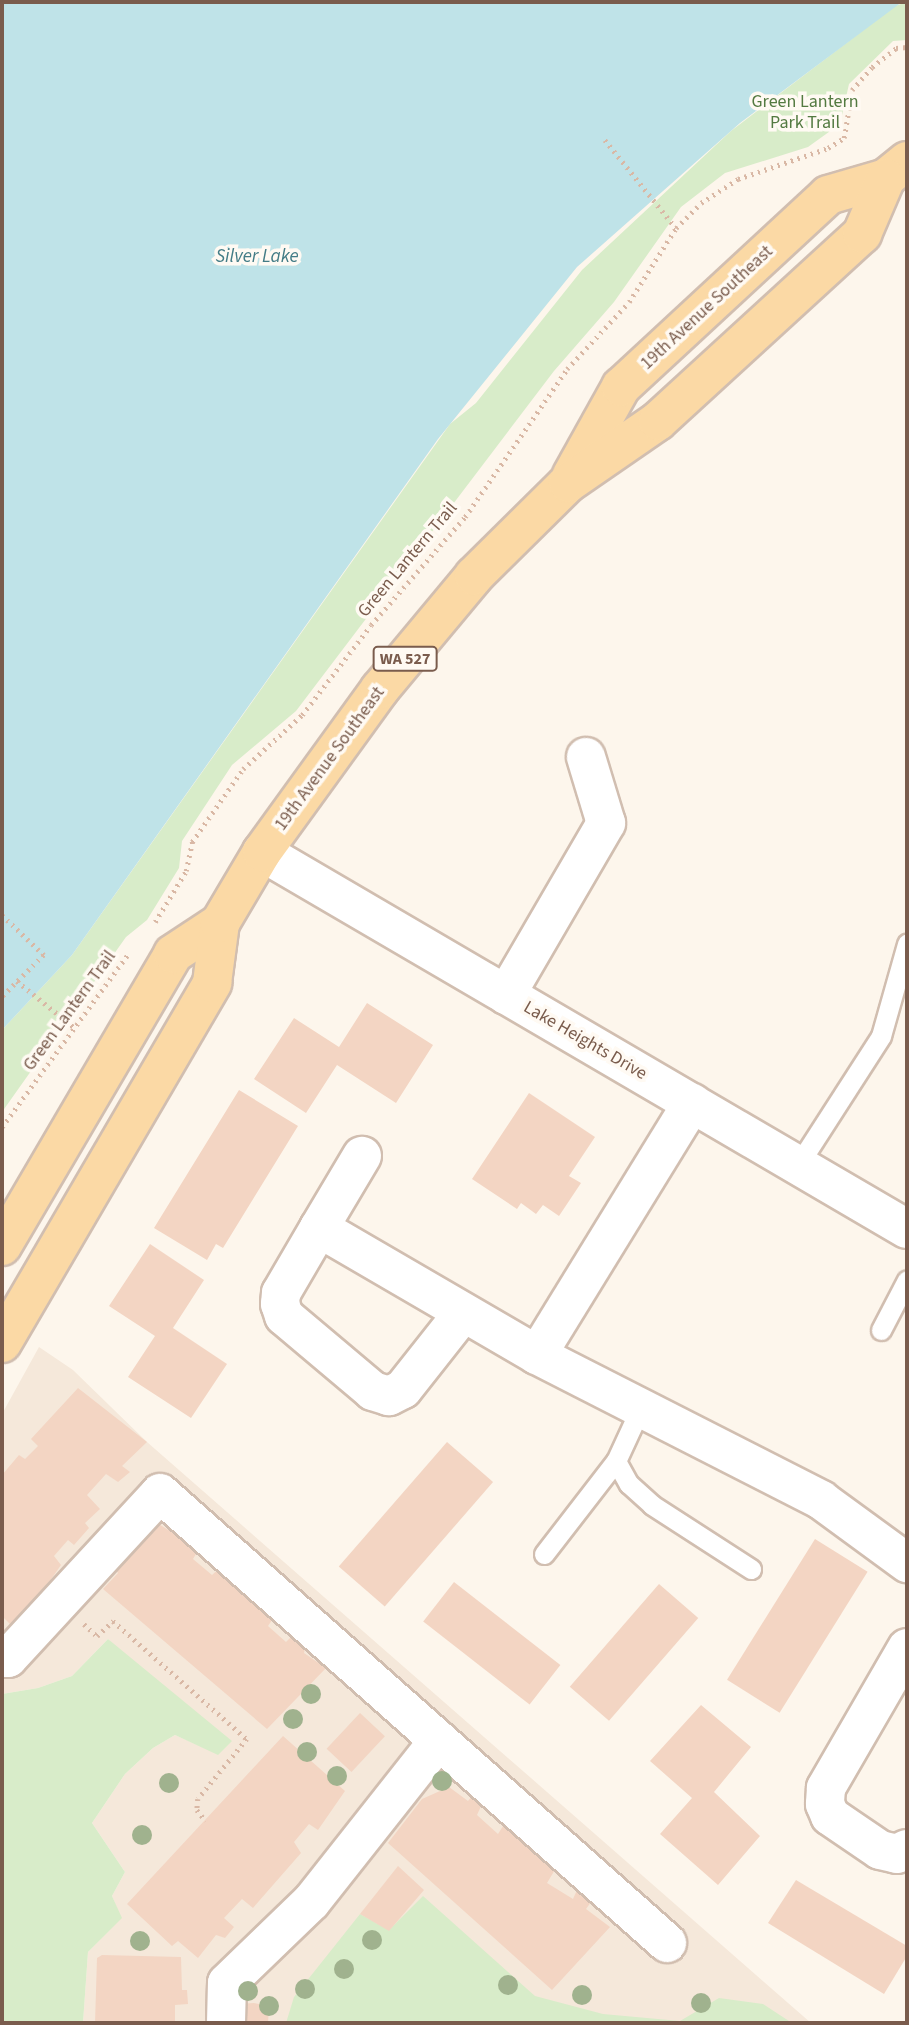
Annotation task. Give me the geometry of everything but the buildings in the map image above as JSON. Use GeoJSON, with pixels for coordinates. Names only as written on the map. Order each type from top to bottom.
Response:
{"type":"FeatureCollection","features":[{"type":"Feature","properties":{"kind":"main road","name":"19th Avenue Southeast"},"geometry":{"type":"LineString","coordinates":[[568,483],[621,387],[828,195],[897,169]]}},
{"type":"Feature","properties":{"kind":"main road","name":"19th Avenue Southeast"},"geometry":{"type":"LineString","coordinates":[[2,1343],[212,983],[220,923],[262,852],[380,690],[474,576],[568,483],[658,421],[862,234],[897,169]]}},
{"type":"Feature","properties":{"kind":"main road","name":"19th Avenue Southeast"},"geometry":{"type":"LineString","coordinates":[[2,1246],[173,954],[220,923]]}},
{"type":"Feature","properties":{"kind":"street"},"geometry":{"type":"LineString","coordinates":[[506,995],[606,823],[586,757]]}},
{"type":"Feature","properties":{"kind":"street","name":"Lake Heights Drive"},"geometry":{"type":"LineString","coordinates":[[262,852],[907,1229]]}},
{"type":"Feature","properties":{"kind":"street"},"geometry":{"type":"LineString","coordinates":[[537,1355],[692,1103]]}},
{"type":"Feature","properties":{"kind":"street"},"geometry":{"type":"LineString","coordinates":[[362,1156],[281,1293],[284,1317],[373,1391],[389,1396],[403,1389],[463,1313]]}},
{"type":"Feature","properties":{"kind":"street"},"geometry":{"type":"LineString","coordinates":[[319,1228],[537,1355],[821,1500],[907,1563]]}},
{"type":"Feature","properties":{"kind":"street"},"geometry":{"type":"LineString","coordinates":[[5,1658],[160,1493],[667,1943]]}},
{"type":"Feature","properties":{"kind":"street"},"geometry":{"type":"LineString","coordinates":[[907,1648],[827,1788],[825,1804],[830,1816],[880,1850],[897,1854],[907,1849]]}},
{"type":"Feature","properties":{"kind":"street"},"geometry":{"type":"LineString","coordinates":[[226,2023],[228,1983],[311,1902],[439,1740]]}},
{"type":"Feature","properties":{"kind":"lane"},"geometry":{"type":"LineString","coordinates":[[799,1166],[881,1036],[907,944]]}},
{"type":"Feature","properties":{"kind":"lane"},"geometry":{"type":"LineString","coordinates":[[881,1330],[907,1280]]}},
{"type":"Feature","properties":{"kind":"lane"},"geometry":{"type":"LineString","coordinates":[[544,1554],[616,1461],[641,1407]]}},
{"type":"Feature","properties":{"kind":"lane"},"geometry":{"type":"LineString","coordinates":[[616,1461],[629,1484],[652,1505],[751,1569]]}},
{"type":"Feature","properties":{"kind":"path","name":"Green Lantern Trail"},"geometry":{"type":"LineString","coordinates":[[149,930],[186,872],[192,842],[243,769],[302,715],[371,625],[465,517],[567,369],[629,302],[676,228],[701,203],[738,179],[828,148],[844,138],[852,90],[872,67],[897,48],[907,47]]}},
{"type":"Feature","properties":{"kind":"path"},"geometry":{"type":"LineString","coordinates":[[605,140],[676,228]]}},
{"type":"Feature","properties":{"kind":"path"},"geometry":{"type":"LineString","coordinates":[[2,915],[44,955],[2,998]]}},
{"type":"Feature","properties":{"kind":"path","name":"Green Lantern Trail"},"geometry":{"type":"LineString","coordinates":[[2,1127],[132,949]]}},
{"type":"Feature","properties":{"kind":"path"},"geometry":{"type":"LineString","coordinates":[[17,981],[76,1029]]}},
{"type":"Feature","properties":{"kind":"path"},"geometry":{"type":"LineString","coordinates":[[60,1602],[97,1636],[113,1621],[247,1739],[198,1799],[197,1810],[206,1821]]}},
{"type":"Feature","properties":{"kind":"shaded area"},"geometry":{"type":"Polygon","coordinates":[[[39,1347],[73,1370],[147,1442],[811,2023],[83,2023],[88,1952],[121,1918],[112,1896],[125,1872],[92,1823],[125,1774],[153,1748],[175,1735],[218,1754],[108,1639],[72,1676],[38,1688],[2,1694],[2,1414],[39,1347]]]}},
{"type":"Feature","properties":{"kind":"green space","name":"Green Lantern Park Trail"},"geometry":{"type":"Polygon","coordinates":[[[907,2],[907,40],[893,41],[849,84],[840,124],[808,147],[725,173],[681,207],[614,302],[554,371],[296,711],[232,765],[182,841],[179,868],[147,920],[126,937],[2,1112],[2,1030],[72,955],[450,424],[476,403],[582,270],[731,131],[895,6],[907,2]]]}},
{"type":"Feature","properties":{"kind":"green space"},"geometry":{"type":"Polygon","coordinates":[[[108,1639],[232,1741],[218,1755],[175,1735],[153,1748],[125,1774],[92,1823],[125,1872],[112,1896],[122,1918],[88,1952],[83,2023],[2,2023],[2,1694],[38,1688],[72,1676],[108,1639]]]}},
{"type":"Feature","properties":{"kind":"green space"},"geometry":{"type":"Polygon","coordinates":[[[423,1896],[535,1996],[603,2014],[680,2021],[719,1998],[763,2004],[792,2023],[286,2023],[294,1997],[360,1914],[389,1930],[423,1896]]]}},
{"type":"Feature","properties":{"kind":"water","name":"Silver Lake"},"geometry":{"type":"Polygon","coordinates":[[[2,2],[902,2],[740,123],[577,267],[438,439],[72,955],[2,1030],[2,2]]]}}]}
